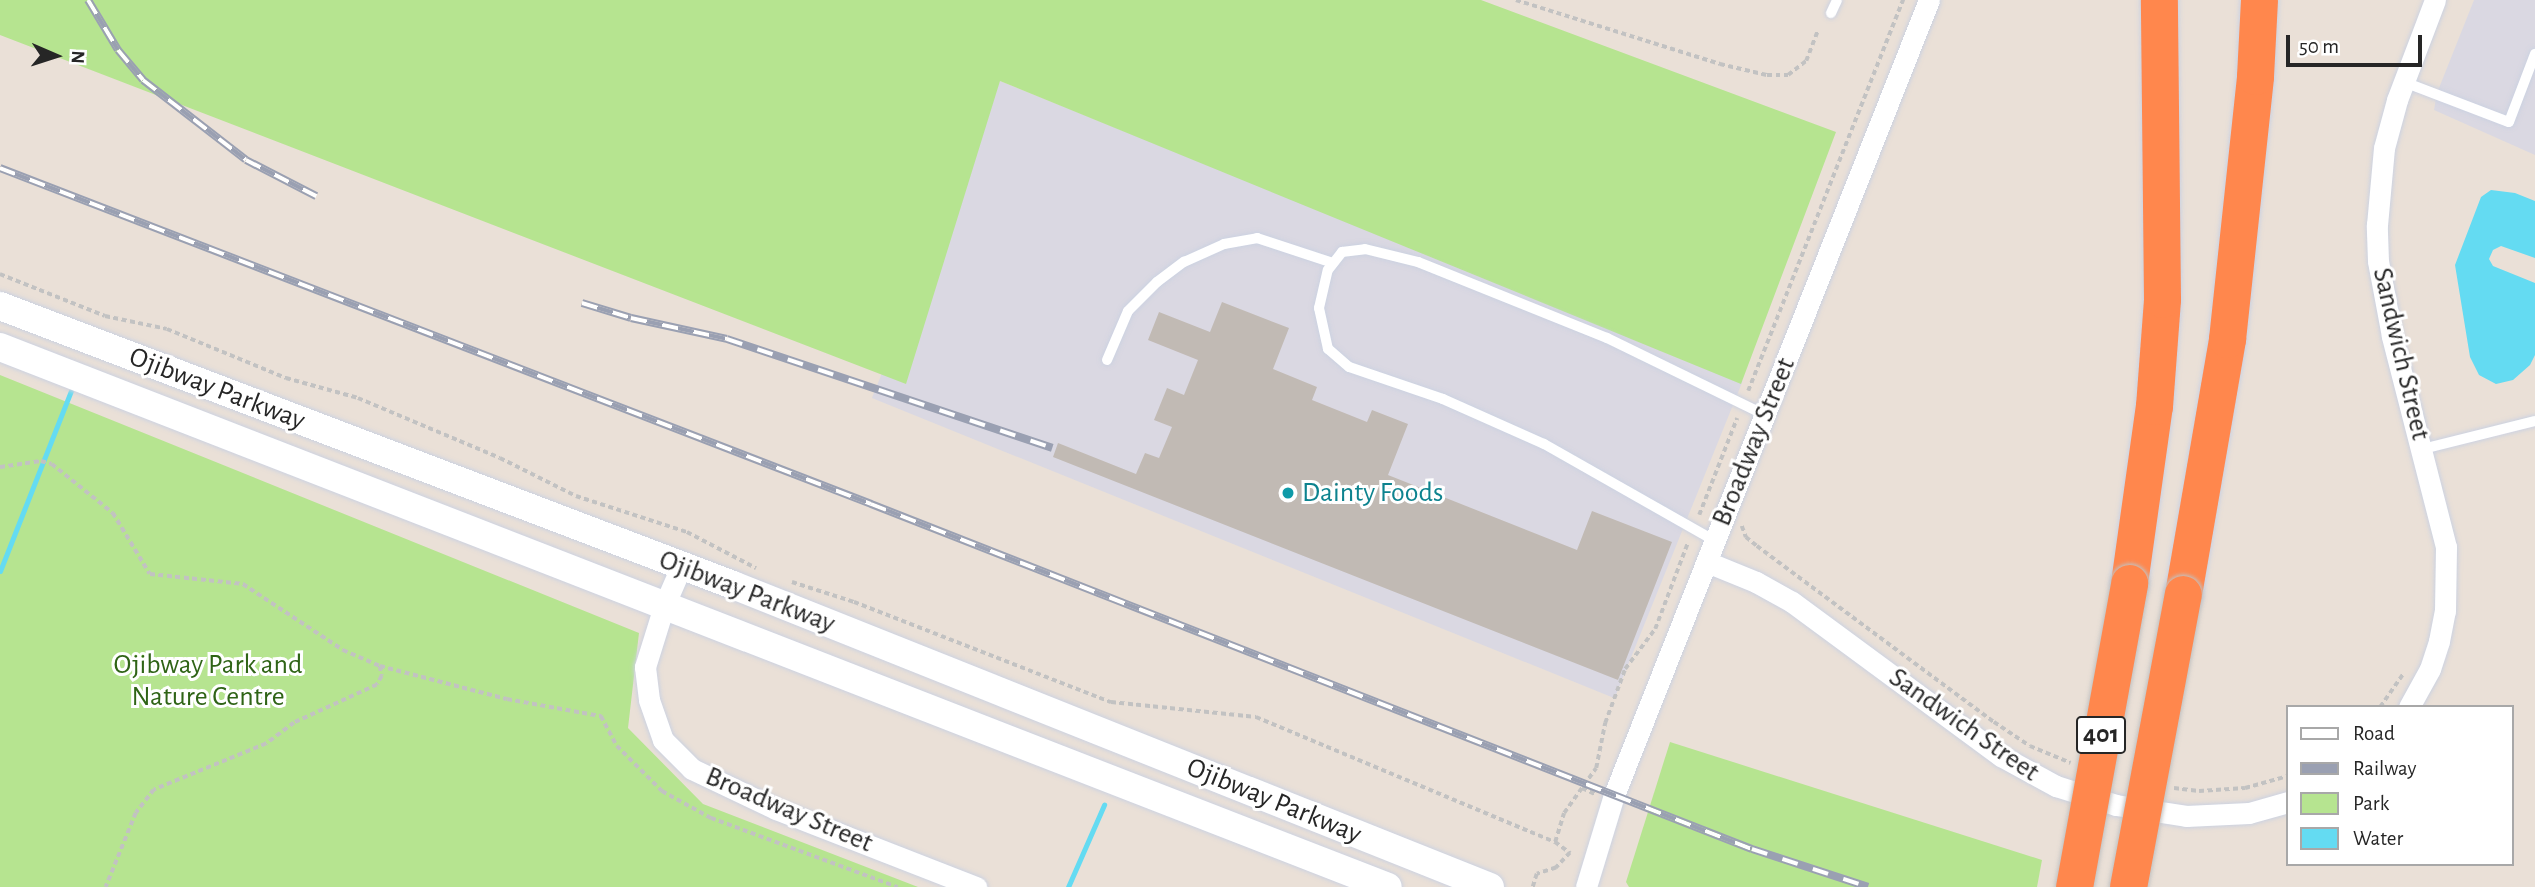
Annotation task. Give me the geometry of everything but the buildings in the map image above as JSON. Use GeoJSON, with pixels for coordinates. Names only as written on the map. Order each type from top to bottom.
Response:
{"type":"FeatureCollection","features":[{"type":"Feature","properties":{"kind":"highway","name":"401"},"geometry":{"type":"LineString","coordinates":[[2072,887],[2129,583],[2154,406],[2162,310],[2159,0]]}},
{"type":"Feature","properties":{"kind":"highway","name":"401"},"geometry":{"type":"LineString","coordinates":[[2128,886],[2183,594],[2227,339],[2255,76],[2259,0]]}},
{"type":"Feature","properties":{"kind":"main road","name":"Ojibway Parkway"},"geometry":{"type":"LineString","coordinates":[[0,306],[681,567],[1490,887]]}},
{"type":"Feature","properties":{"kind":"main road","name":"Ojibway Parkway"},"geometry":{"type":"LineString","coordinates":[[0,346],[1388,887]]}},
{"type":"Feature","properties":{"kind":"street","name":"Broadway Street"},"geometry":{"type":"LineString","coordinates":[[1586,887],[1614,795],[1929,0]]}},
{"type":"Feature","properties":{"kind":"street","name":"Sandwich Street"},"geometry":{"type":"LineString","coordinates":[[2410,705],[2430,668],[2446,600],[2446,547],[2392,336],[2378,261],[2376,225],[2384,148],[2403,82],[2435,0]]}},
{"type":"Feature","properties":{"kind":"street","name":"Sandwich Street"},"geometry":{"type":"LineString","coordinates":[[1707,562],[1756,582],[1792,602],[2001,756],[2056,786],[2116,805],[2186,816],[2249,813],[2286,803]]}},
{"type":"Feature","properties":{"kind":"street","name":"Broadway Street"},"geometry":{"type":"LineString","coordinates":[[681,567],[664,606],[645,667],[649,700],[663,740],[692,769],[776,809],[976,887]]}},
{"type":"Feature","properties":{"kind":"lane"},"geometry":{"type":"LineString","coordinates":[[1831,13],[1837,0]]}},
{"type":"Feature","properties":{"kind":"lane"},"geometry":{"type":"LineString","coordinates":[[2403,82],[2509,122],[2535,54]]}},
{"type":"Feature","properties":{"kind":"lane"},"geometry":{"type":"LineString","coordinates":[[1107,360],[1128,311],[1147,292],[1184,262],[1224,244],[1257,238],[1333,263]]}},
{"type":"Feature","properties":{"kind":"lane"},"geometry":{"type":"LineString","coordinates":[[1715,541],[1544,444],[1443,399],[1349,367],[1328,349],[1319,308],[1328,270],[1342,252],[1365,249],[1418,262],[1607,338],[1765,415]]}},
{"type":"Feature","properties":{"kind":"lane"},"geometry":{"type":"LineString","coordinates":[[2423,449],[2535,421]]}},
{"type":"Feature","properties":{"kind":"path"},"geometry":{"type":"LineString","coordinates":[[1516,0],[1720,64],[1767,75],[1788,75],[1806,61],[1818,30]]}},
{"type":"Feature","properties":{"kind":"path"},"geometry":{"type":"LineString","coordinates":[[1555,842],[1564,813],[1601,759],[1605,723],[1625,669],[1655,629],[1903,0]]}},
{"type":"Feature","properties":{"kind":"path"},"geometry":{"type":"LineString","coordinates":[[0,274],[105,316],[167,329],[286,378],[358,398],[500,458],[576,496],[687,532],[759,569]]}},
{"type":"Feature","properties":{"kind":"path"},"geometry":{"type":"LineString","coordinates":[[0,467],[41,461],[52,464],[113,513],[150,574],[243,584],[343,650],[380,666],[507,699],[601,716],[618,746],[662,791],[711,818],[898,887]]}},
{"type":"Feature","properties":{"kind":"path"},"geometry":{"type":"LineString","coordinates":[[1742,518],[1746,537],[1757,546],[1994,722],[2030,746],[2083,767]]}},
{"type":"Feature","properties":{"kind":"path"},"geometry":{"type":"LineString","coordinates":[[783,579],[854,602],[1111,702],[1256,717],[1555,842],[1570,853],[1556,868],[1537,874],[1533,887]]}},
{"type":"Feature","properties":{"kind":"path"},"geometry":{"type":"LineString","coordinates":[[106,887],[136,813],[154,790],[266,744],[294,723],[377,685],[382,676],[380,666]]}},
{"type":"Feature","properties":{"kind":"path"},"geometry":{"type":"LineString","coordinates":[[2164,786],[2199,791],[2245,788],[2286,777]]}},
{"type":"Feature","properties":{"kind":"shaded area"},"geometry":{"type":"Polygon","coordinates":[[[2474,0],[2535,0],[2535,155],[2434,110],[2437,93],[2474,0]]]}},
{"type":"Feature","properties":{"kind":"shaded area"},"geometry":{"type":"Polygon","coordinates":[[[1000,81],[1743,381],[1615,698],[872,398],[1000,81]]]}},
{"type":"Feature","properties":{"kind":"green space"},"geometry":{"type":"Polygon","coordinates":[[[0,0],[1481,0],[1836,132],[1741,384],[1000,81],[906,384],[0,35],[0,0]]]}},
{"type":"Feature","properties":{"kind":"green space","name":"Ojibway Park and Nature Centre"},"geometry":{"type":"Polygon","coordinates":[[[0,375],[639,633],[628,728],[703,804],[918,887],[0,887],[0,375]]]}},
{"type":"Feature","properties":{"kind":"green space"},"geometry":{"type":"Polygon","coordinates":[[[1670,742],[2042,860],[2037,887],[1629,887],[1626,882],[1670,742]]]}},
{"type":"Feature","properties":{"kind":"water"},"geometry":{"type":"Polygon","coordinates":[[[2491,190],[2515,193],[2535,201],[2535,258],[2501,246],[2493,250],[2489,259],[2493,266],[2535,283],[2535,355],[2530,365],[2513,380],[2496,384],[2479,375],[2470,357],[2455,265],[2481,197],[2491,190]]]}},
{"type":"Feature","properties":{"kind":"waterway"},"geometry":{"type":"LineString","coordinates":[[0,571],[71,391]]}},
{"type":"Feature","properties":{"kind":"waterway"},"geometry":{"type":"LineString","coordinates":[[1068,887],[1104,805]]}},
{"type":"Feature","properties":{"kind":"railway"},"geometry":{"type":"LineString","coordinates":[[88,0],[118,50],[143,80],[246,160],[316,196]]}},
{"type":"Feature","properties":{"kind":"railway"},"geometry":{"type":"LineString","coordinates":[[0,168],[871,504],[1752,849],[1868,887]]}},
{"type":"Feature","properties":{"kind":"railway"},"geometry":{"type":"LineString","coordinates":[[582,303],[631,318],[727,339],[1052,448]]}},
{"type":"Feature","properties":{"kind":"place","name":"Dainty Foods"},"geometry":{"type":"Point","coordinates":[1288,493]}}]}
